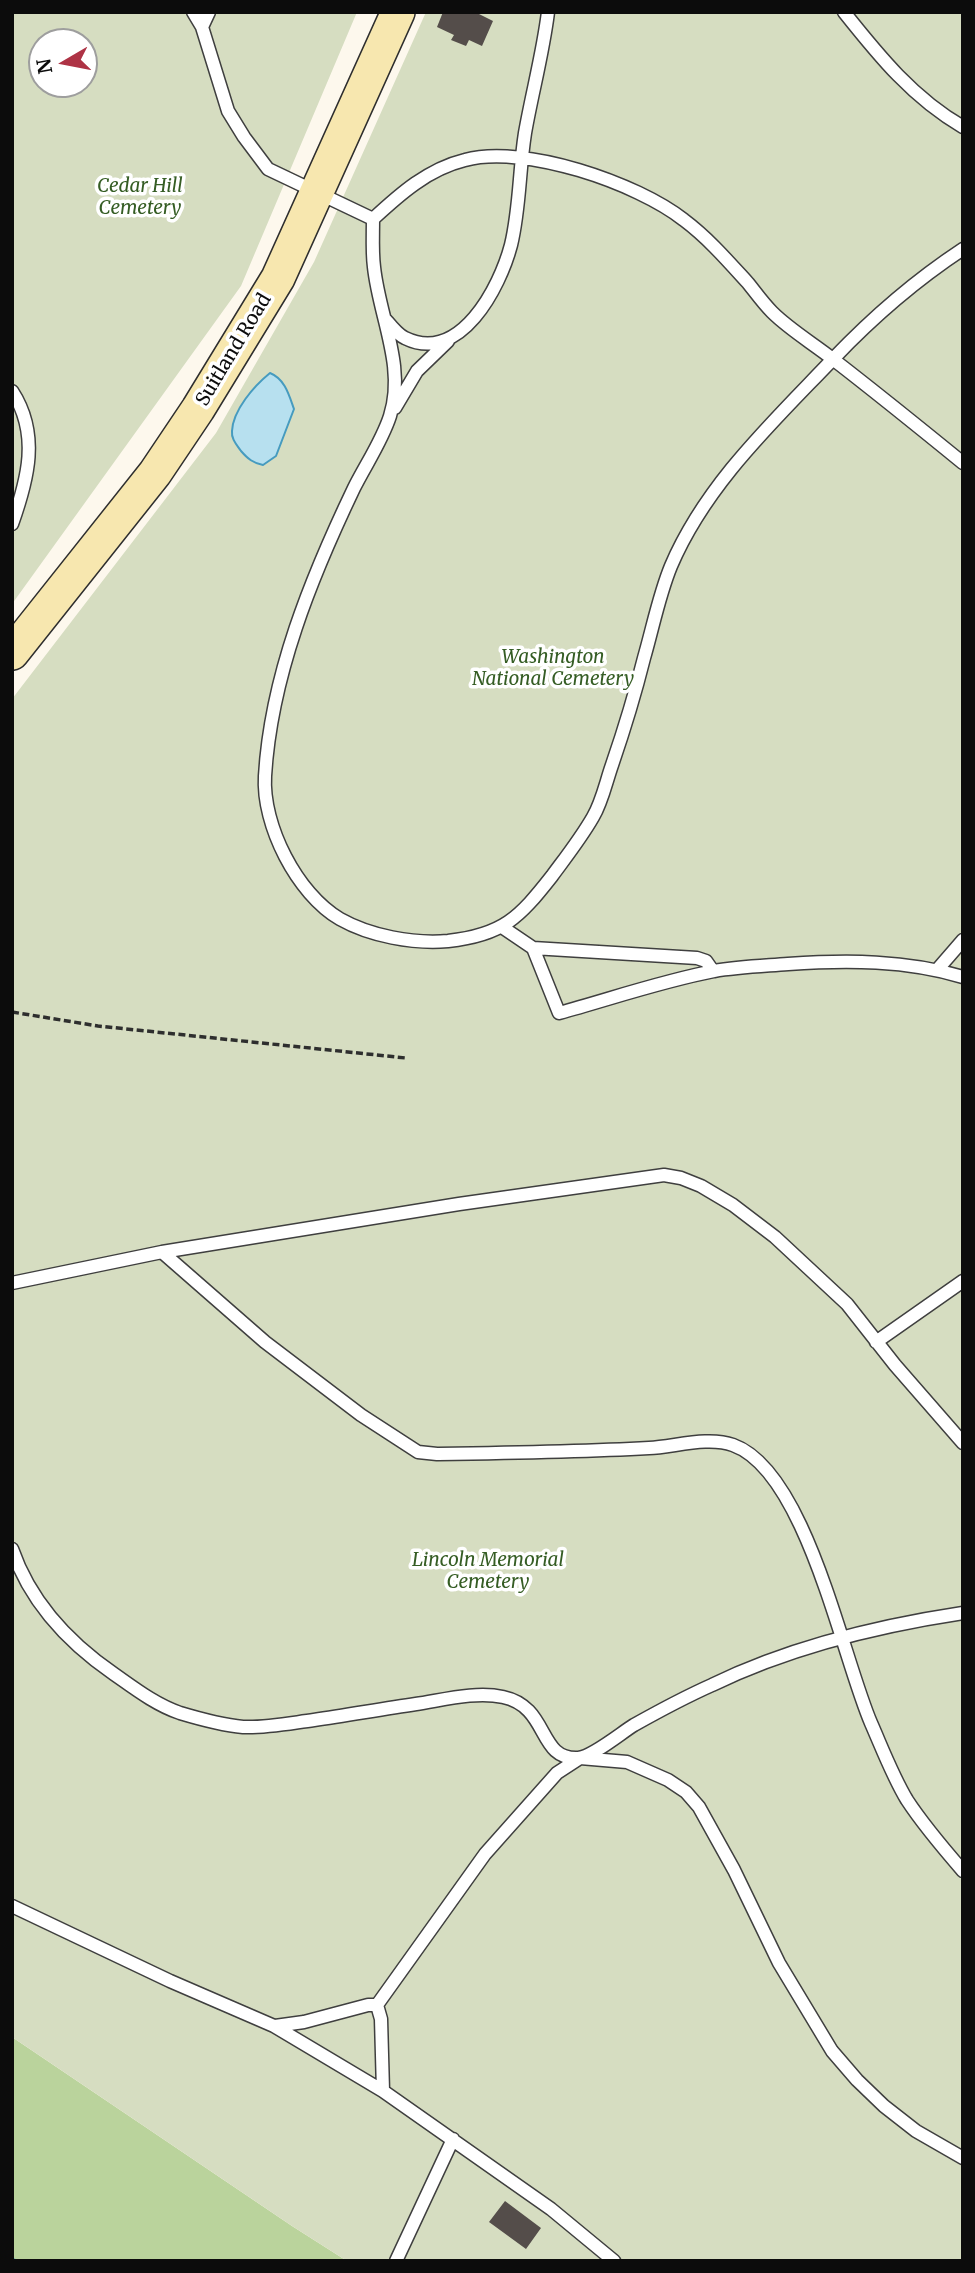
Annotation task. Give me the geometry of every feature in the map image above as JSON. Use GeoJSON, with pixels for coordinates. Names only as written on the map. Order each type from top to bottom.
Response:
{"type":"FeatureCollection","features":[{"type":"Feature","properties":{"kind":"main road","name":"Suitland Road"},"geometry":{"type":"LineString","coordinates":[[12,653],[155,472],[278,278],[398,12]]}},
{"type":"Feature","properties":{"kind":"lane"},"geometry":{"type":"LineString","coordinates":[[193,12],[202,27],[228,111],[268,169],[373,219]]}},
{"type":"Feature","properties":{"kind":"lane"},"geometry":{"type":"LineString","coordinates":[[202,27],[209,12]]}},
{"type":"Feature","properties":{"kind":"lane"},"geometry":{"type":"LineString","coordinates":[[548,12],[542,59],[525,134],[518,209],[499,280],[490,298],[457,335],[417,371],[391,415],[329,546],[278,683],[264,777],[265,795],[295,876],[308,894],[326,911],[348,923],[406,939],[438,942],[484,936],[517,917],[541,890],[595,814],[617,751],[672,564],[728,471],[833,359],[906,290],[963,250]]}},
{"type":"Feature","properties":{"kind":"lane"},"geometry":{"type":"LineString","coordinates":[[844,12],[871,48],[907,86],[963,127]]}},
{"type":"Feature","properties":{"kind":"lane"},"geometry":{"type":"LineString","coordinates":[[391,415],[396,378],[373,267],[373,219],[408,188],[434,170],[467,159],[502,156],[523,158],[628,186],[683,219],[709,241],[772,312],[963,463]]}},
{"type":"Feature","properties":{"kind":"lane"},"geometry":{"type":"LineString","coordinates":[[385,320],[403,338],[437,343],[449,340]]}},
{"type":"Feature","properties":{"kind":"lane"},"geometry":{"type":"LineString","coordinates":[[12,391],[26,416],[30,444],[12,524]]}},
{"type":"Feature","properties":{"kind":"lane"},"geometry":{"type":"LineString","coordinates":[[502,927],[533,948],[697,958],[706,961],[713,971]]}},
{"type":"Feature","properties":{"kind":"lane"},"geometry":{"type":"LineString","coordinates":[[937,970],[963,940]]}},
{"type":"Feature","properties":{"kind":"lane"},"geometry":{"type":"LineString","coordinates":[[533,948],[559,1013],[713,971],[829,961],[910,965],[963,977]]}},
{"type":"Feature","properties":{"kind":"lane"},"geometry":{"type":"LineString","coordinates":[[12,1283],[162,1252],[664,1175],[701,1186],[733,1205],[775,1237],[847,1304],[963,1443]]}},
{"type":"Feature","properties":{"kind":"lane"},"geometry":{"type":"LineString","coordinates":[[162,1252],[265,1342],[361,1415],[418,1452],[437,1454],[597,1451],[719,1442],[744,1450],[771,1476],[802,1527],[870,1721],[905,1797],[930,1834],[963,1871]]}},
{"type":"Feature","properties":{"kind":"lane"},"geometry":{"type":"LineString","coordinates":[[876,1342],[963,1281]]}},
{"type":"Feature","properties":{"kind":"lane"},"geometry":{"type":"LineString","coordinates":[[12,1549],[20,1572],[30,1588],[78,1646],[140,1692],[177,1712],[222,1724],[257,1727],[457,1698],[503,1696],[524,1706],[534,1716],[551,1748],[561,1756],[627,1762],[656,1773],[686,1792],[713,1831],[779,1963],[832,2051],[884,2106],[916,2131],[963,2158]]}},
{"type":"Feature","properties":{"kind":"lane"},"geometry":{"type":"LineString","coordinates":[[274,2026],[377,2005],[485,1854],[556,1773],[580,1758],[670,1705],[715,1683],[805,1648],[914,1620],[963,1613]]}},
{"type":"Feature","properties":{"kind":"lane"},"geometry":{"type":"LineString","coordinates":[[12,1906],[170,1981],[274,2026],[383,2091],[453,2139],[551,2209],[614,2261]]}},
{"type":"Feature","properties":{"kind":"lane"},"geometry":{"type":"LineString","coordinates":[[377,2005],[381,2019],[383,2091]]}},
{"type":"Feature","properties":{"kind":"lane"},"geometry":{"type":"LineString","coordinates":[[396,2261],[453,2139]]}},
{"type":"Feature","properties":{"kind":"path"},"geometry":{"type":"LineString","coordinates":[[12,1012],[98,1026],[406,1058]]}},
{"type":"Feature","properties":{"kind":"green space","name":"Cedar Hill Cemetery"},"geometry":{"type":"Polygon","coordinates":[[[12,12],[357,12],[241,286],[12,604],[12,12]]]}},
{"type":"Feature","properties":{"kind":"green space"},"geometry":{"type":"Polygon","coordinates":[[[426,12],[963,12],[963,2261],[347,2261],[12,2037],[12,699],[216,433],[314,262],[426,12]]]}},
{"type":"Feature","properties":{"kind":"green space"},"geometry":{"type":"Polygon","coordinates":[[[12,2037],[292,2226],[347,2261],[12,2261],[12,2037]]]}},
{"type":"Feature","properties":{"kind":"water"},"geometry":{"type":"Polygon","coordinates":[[[270,373],[283,383],[294,409],[276,456],[263,465],[253,462],[244,454],[233,439],[232,431],[236,415],[245,399],[270,373]]]}},
{"type":"Feature","properties":{"kind":"building"},"geometry":{"type":"Polygon","coordinates":[[[443,12],[475,12],[493,21],[482,46],[469,40],[466,46],[451,40],[454,35],[437,27],[443,12]]]}},
{"type":"Feature","properties":{"kind":"building"},"geometry":{"type":"Polygon","coordinates":[[[505,2201],[541,2228],[526,2249],[489,2222],[505,2201]]]}},
{"type":"Feature","properties":{"kind":"park label","name":"Washington National Cemetery"},"geometry":{"type":"Point","coordinates":[553,669]}},
{"type":"Feature","properties":{"kind":"park label","name":"Lincoln Memorial Cemetery"},"geometry":{"type":"Point","coordinates":[488,1572]}}]}
